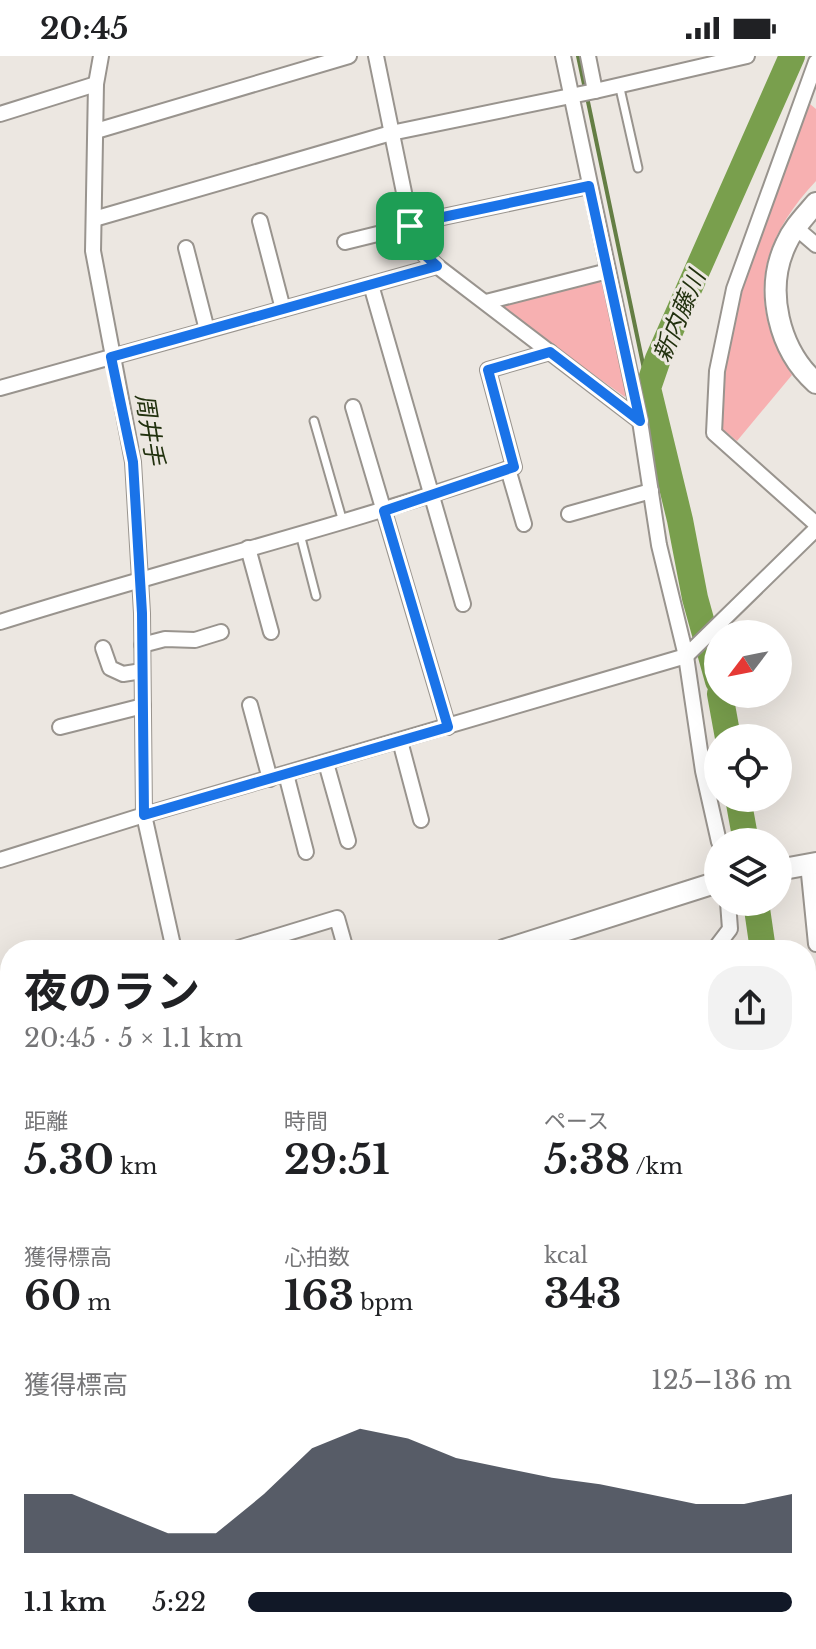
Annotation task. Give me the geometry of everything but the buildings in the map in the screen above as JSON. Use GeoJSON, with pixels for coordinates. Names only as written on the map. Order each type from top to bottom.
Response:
{"type":"FeatureCollection","features":[{"type":"Feature","properties":{"kind":"street"},"geometry":{"type":"LineString","coordinates":[[101,56],[96,84],[93,251],[133,462],[142,645],[144,815],[172,940]]}},
{"type":"Feature","properties":{"kind":"street"},"geometry":{"type":"LineString","coordinates":[[96,131],[349,56]]}},
{"type":"Feature","properties":{"kind":"street"},"geometry":{"type":"LineString","coordinates":[[376,56],[415,246],[640,421]]}},
{"type":"Feature","properties":{"kind":"street"},"geometry":{"type":"LineString","coordinates":[[563,56],[640,421],[659,545],[686,656],[703,771],[716,828]]}},
{"type":"Feature","properties":{"kind":"street"},"geometry":{"type":"LineString","coordinates":[[588,56],[595,91]]}},
{"type":"Feature","properties":{"kind":"street"},"geometry":{"type":"LineString","coordinates":[[94,219],[391,133],[747,56]]}},
{"type":"Feature","properties":{"kind":"street"},"geometry":{"type":"LineString","coordinates":[[0,860],[686,656],[816,527],[714,433],[717,371],[734,289],[816,62]]}},
{"type":"Feature","properties":{"kind":"street"},"geometry":{"type":"LineString","coordinates":[[0,114],[96,84]]}},
{"type":"Feature","properties":{"kind":"street"},"geometry":{"type":"LineString","coordinates":[[804,91],[816,101]]}},
{"type":"Feature","properties":{"kind":"street"},"geometry":{"type":"LineString","coordinates":[[345,242],[589,186]]}},
{"type":"Feature","properties":{"kind":"street"},"geometry":{"type":"LineString","coordinates":[[816,203],[795,227],[779,263],[776,288],[778,316],[786,343],[806,375],[816,383]]}},
{"type":"Feature","properties":{"kind":"street"},"geometry":{"type":"LineString","coordinates":[[260,221],[283,309]]}},
{"type":"Feature","properties":{"kind":"street"},"geometry":{"type":"LineString","coordinates":[[795,227],[816,245]]}},
{"type":"Feature","properties":{"kind":"street"},"geometry":{"type":"LineString","coordinates":[[186,248],[207,330]]}},
{"type":"Feature","properties":{"kind":"street"},"geometry":{"type":"LineString","coordinates":[[0,388],[437,266]]}},
{"type":"Feature","properties":{"kind":"street"},"geometry":{"type":"LineString","coordinates":[[486,302],[608,271]]}},
{"type":"Feature","properties":{"kind":"street"},"geometry":{"type":"LineString","coordinates":[[371,285],[463,604]]}},
{"type":"Feature","properties":{"kind":"street"},"geometry":{"type":"LineString","coordinates":[[0,622],[139,578],[384,511],[514,467],[488,370],[550,352]]}},
{"type":"Feature","properties":{"kind":"street"},"geometry":{"type":"LineString","coordinates":[[353,407],[448,727]]}},
{"type":"Feature","properties":{"kind":"street"},"geometry":{"type":"LineString","coordinates":[[508,469],[524,524]]}},
{"type":"Feature","properties":{"kind":"street"},"geometry":{"type":"LineString","coordinates":[[569,514],[651,491]]}},
{"type":"Feature","properties":{"kind":"street"},"geometry":{"type":"LineString","coordinates":[[248,548],[271,632]]}},
{"type":"Feature","properties":{"kind":"street"},"geometry":{"type":"LineString","coordinates":[[142,645],[165,639],[195,640],[221,632]]}},
{"type":"Feature","properties":{"kind":"street"},"geometry":{"type":"LineString","coordinates":[[103,648],[110,668],[123,674],[142,671]]}},
{"type":"Feature","properties":{"kind":"street"},"geometry":{"type":"LineString","coordinates":[[250,705],[270,779]]}},
{"type":"Feature","properties":{"kind":"street"},"geometry":{"type":"LineString","coordinates":[[60,727],[143,706]]}},
{"type":"Feature","properties":{"kind":"street"},"geometry":{"type":"LineString","coordinates":[[400,741],[421,820]]}},
{"type":"Feature","properties":{"kind":"street"},"geometry":{"type":"LineString","coordinates":[[326,763],[348,841]]}},
{"type":"Feature","properties":{"kind":"street"},"geometry":{"type":"LineString","coordinates":[[286,774],[306,852]]}},
{"type":"Feature","properties":{"kind":"street"},"geometry":{"type":"LineString","coordinates":[[792,867],[812,863],[816,940]]}},
{"type":"Feature","properties":{"kind":"street"},"geometry":{"type":"LineString","coordinates":[[561,940],[704,887]]}},
{"type":"Feature","properties":{"kind":"street"},"geometry":{"type":"LineString","coordinates":[[722,940],[730,929],[729,916]]}},
{"type":"Feature","properties":{"kind":"street"},"geometry":{"type":"LineString","coordinates":[[265,940],[337,918],[343,940]]}},
{"type":"Feature","properties":{"kind":"lane"},"geometry":{"type":"LineString","coordinates":[[619,84],[638,168]]}},
{"type":"Feature","properties":{"kind":"lane"},"geometry":{"type":"LineString","coordinates":[[314,421],[343,522]]}},
{"type":"Feature","properties":{"kind":"lane"},"geometry":{"type":"LineString","coordinates":[[300,534],[316,596]]}},
{"type":"Feature","properties":{"kind":"shaded area"},"geometry":{"type":"Polygon","coordinates":[[[805,100],[816,109],[816,181],[782,227],[771,250],[765,274],[764,298],[768,322],[777,348],[792,375],[737,441],[720,427],[721,372],[728,325],[805,100]]]}},
{"type":"Feature","properties":{"kind":"shaded area"},"geometry":{"type":"Polygon","coordinates":[[[598,281],[606,285],[628,390],[625,397],[498,306],[598,281]]]}},
{"type":"Feature","properties":{"kind":"waterway"},"geometry":{"type":"LineString","coordinates":[[578,56],[585,89]]}},
{"type":"Feature","properties":{"kind":"waterway","name":"新内藤川"},"geometry":{"type":"LineString","coordinates":[[704,630],[648,388],[792,56]]}},
{"type":"Feature","properties":{"kind":"waterway"},"geometry":{"type":"LineString","coordinates":[[587,97],[648,388]]}},
{"type":"Feature","properties":{"kind":"waterway","name":"新内藤川"},"geometry":{"type":"LineString","coordinates":[[723,708],[725,724]]}},
{"type":"Feature","properties":{"kind":"waterway","name":"新内藤川"},"geometry":{"type":"LineString","coordinates":[[741,812],[743,828]]}},
{"type":"Feature","properties":{"kind":"waterway","name":"新内藤川"},"geometry":{"type":"LineString","coordinates":[[758,916],[762,940]]}},
{"type":"Feature","properties":{"kind":"route"},"geometry":{"type":"LineString","coordinates":[[589,186],[640,421],[550,352],[488,370],[514,467],[384,511],[448,727],[144,815],[142,613],[133,462],[111,357],[437,266],[415,246],[410,226],[589,186]]}},
{"type":"Feature","properties":{"kind":"water label","name":"周井手"},"geometry":{"type":"Point","coordinates":[150,429]}}]}
